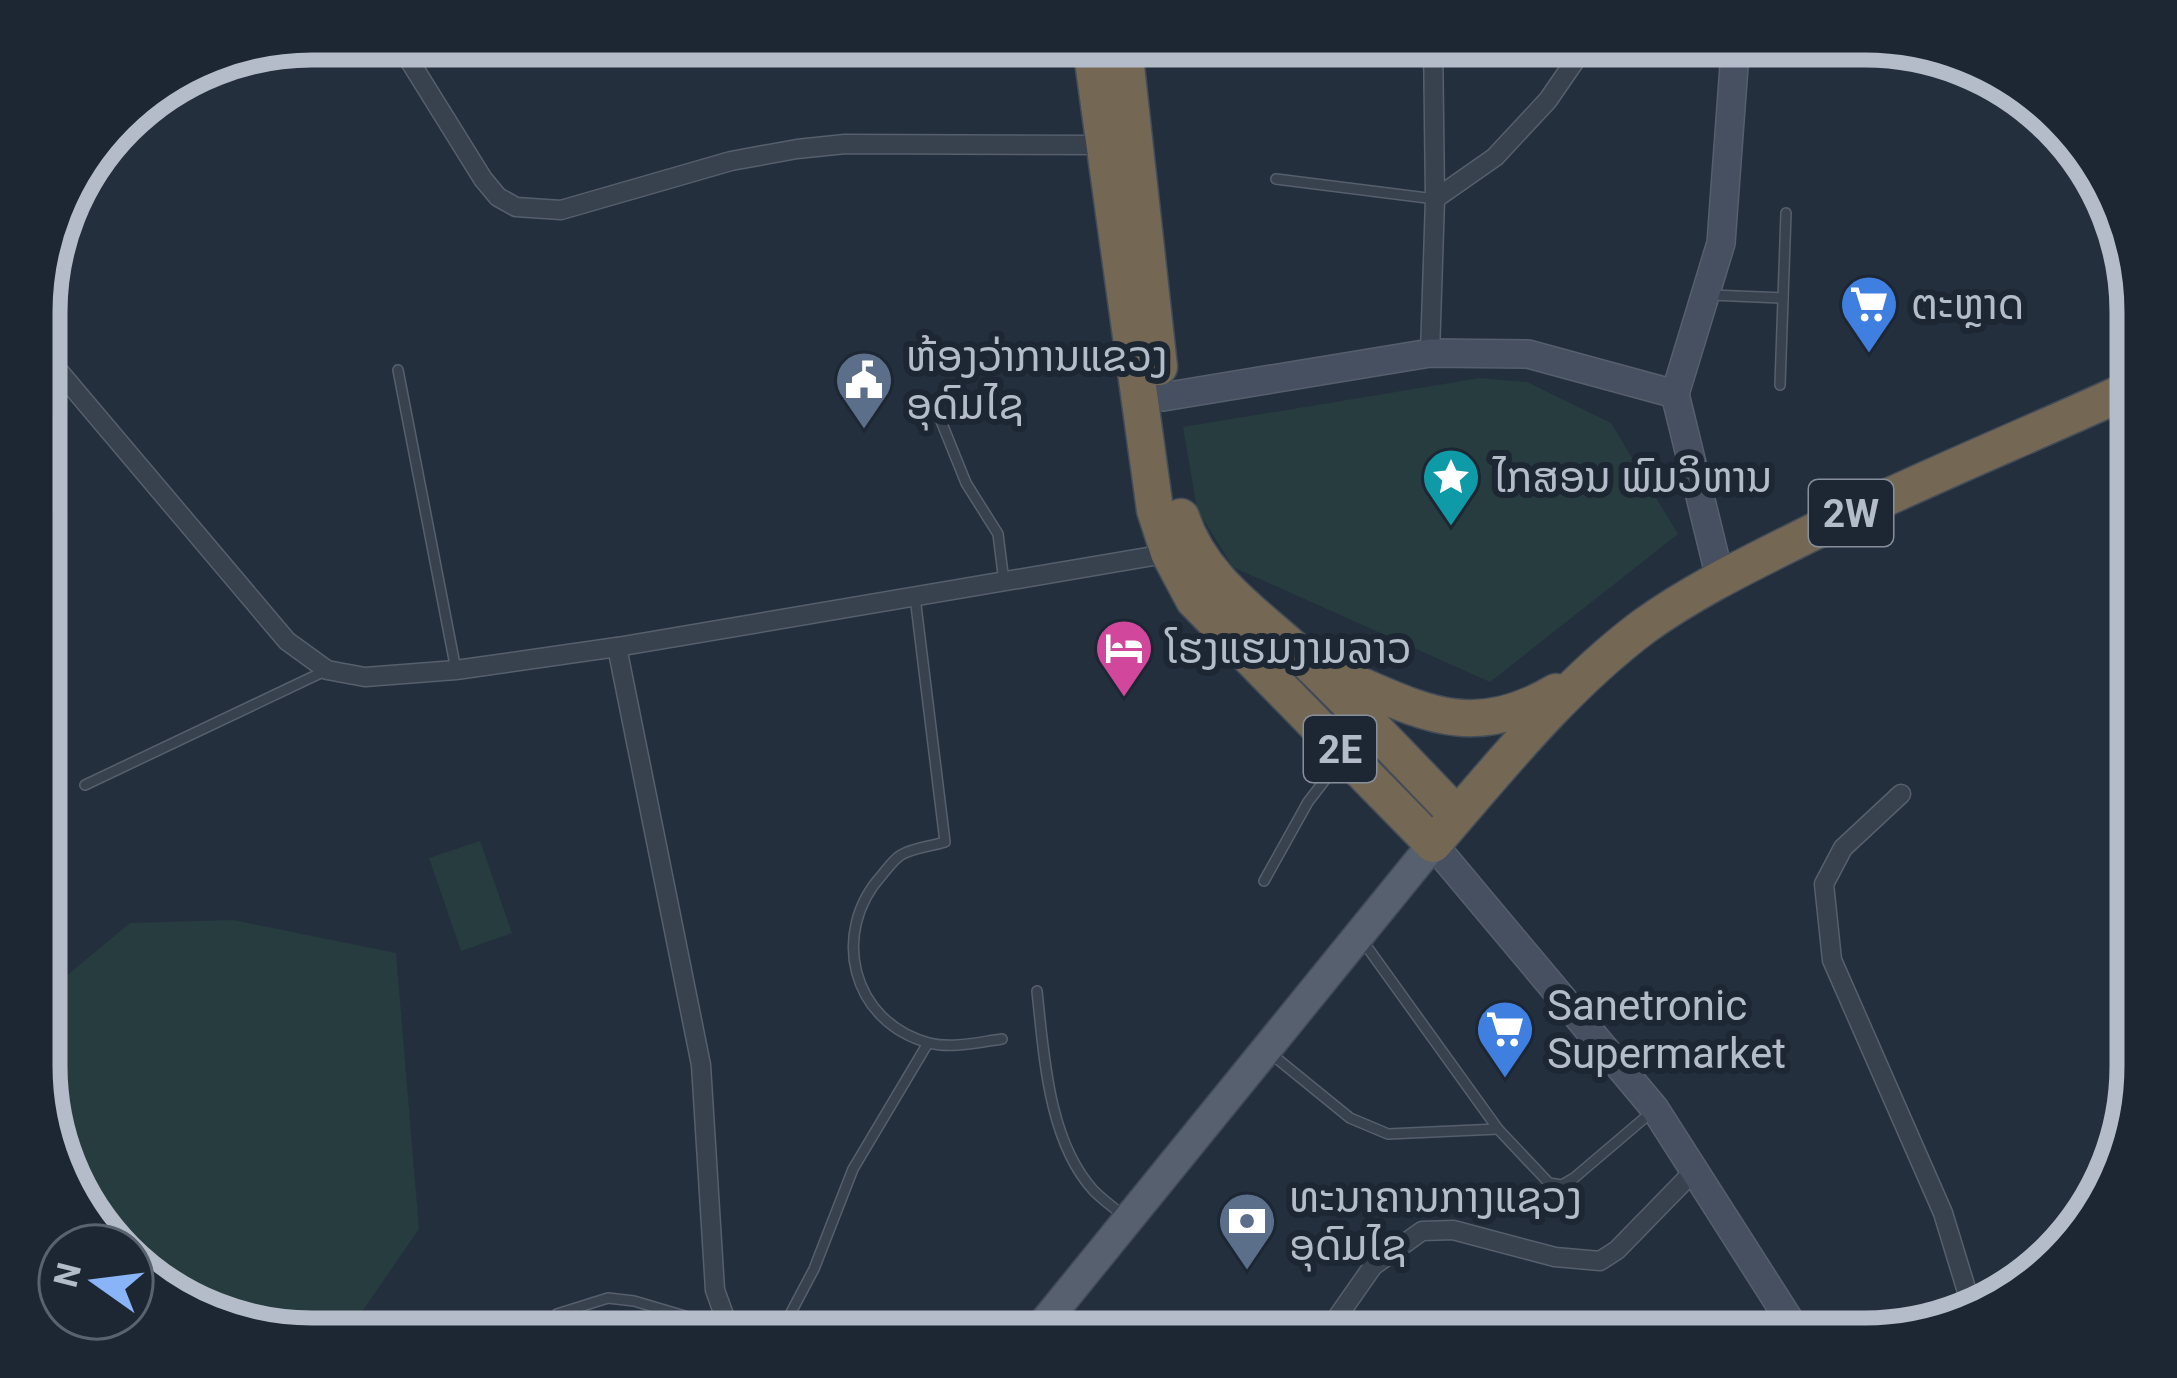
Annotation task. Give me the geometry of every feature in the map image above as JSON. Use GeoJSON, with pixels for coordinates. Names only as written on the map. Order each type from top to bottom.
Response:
{"type":"FeatureCollection","features":[{"type":"Feature","properties":{"kind":"highway","name":"2E"},"geometry":{"type":"LineString","coordinates":[[1093,60],[1103,145],[1124,190],[1162,397],[1181,551],[1195,600],[1432,844]]}},
{"type":"Feature","properties":{"kind":"highway","name":"2E"},"geometry":{"type":"LineString","coordinates":[[1123,60],[1124,190],[1155,510],[1181,551],[1311,664],[1457,815]]}},
{"type":"Feature","properties":{"kind":"highway","name":"2W"},"geometry":{"type":"LineString","coordinates":[[1432,844],[1586,676],[1645,626],[1720,578],[1837,520],[2116,398]]}},
{"type":"Feature","properties":{"kind":"highway"},"geometry":{"type":"LineString","coordinates":[[1311,664],[1432,715],[1462,721],[1515,714],[1586,676]]}},
{"type":"Feature","properties":{"kind":"main road"},"geometry":{"type":"LineString","coordinates":[[1048,1318],[1432,844]]}},
{"type":"Feature","properties":{"kind":"street"},"geometry":{"type":"LineString","coordinates":[[1430,353],[1433,60]]}},
{"type":"Feature","properties":{"kind":"street"},"geometry":{"type":"LineString","coordinates":[[1435,199],[1495,157],[1548,100],[1575,60]]}},
{"type":"Feature","properties":{"kind":"street"},"geometry":{"type":"LineString","coordinates":[[1720,578],[1675,394],[1721,244],[1734,60]]}},
{"type":"Feature","properties":{"kind":"street"},"geometry":{"type":"LineString","coordinates":[[410,61],[483,179],[498,197],[516,207],[561,210],[731,161],[797,149],[845,144],[1103,145]]}},
{"type":"Feature","properties":{"kind":"street"},"geometry":{"type":"LineString","coordinates":[[1162,397],[1430,353],[1528,354],[1675,394]]}},
{"type":"Feature","properties":{"kind":"street"},"geometry":{"type":"LineString","coordinates":[[60,372],[287,641],[327,670],[364,676],[455,670],[617,647],[1181,551]]}},
{"type":"Feature","properties":{"kind":"street"},"geometry":{"type":"LineString","coordinates":[[617,647],[701,1065],[715,1290],[727,1318]]}},
{"type":"Feature","properties":{"kind":"street"},"geometry":{"type":"LineString","coordinates":[[1901,794],[1843,848],[1824,884],[1832,961],[1943,1213],[1968,1296]]}},
{"type":"Feature","properties":{"kind":"street"},"geometry":{"type":"LineString","coordinates":[[1432,844],[1655,1109],[1787,1317]]}},
{"type":"Feature","properties":{"kind":"street"},"geometry":{"type":"LineString","coordinates":[[1337,1317],[1373,1266],[1422,1231],[1454,1231],[1555,1257],[1600,1262],[1694,1172]]}},
{"type":"Feature","properties":{"kind":"lane"},"geometry":{"type":"LineString","coordinates":[[1276,179],[1435,199]]}},
{"type":"Feature","properties":{"kind":"lane"},"geometry":{"type":"LineString","coordinates":[[1780,386],[1786,212]]}},
{"type":"Feature","properties":{"kind":"lane"},"geometry":{"type":"LineString","coordinates":[[1705,295],[1784,298]]}},
{"type":"Feature","properties":{"kind":"lane"},"geometry":{"type":"LineString","coordinates":[[398,370],[455,670]]}},
{"type":"Feature","properties":{"kind":"lane"},"geometry":{"type":"LineString","coordinates":[[938,411],[966,483],[998,534],[1004,582]]}},
{"type":"Feature","properties":{"kind":"lane"},"geometry":{"type":"LineString","coordinates":[[915,597],[945,842],[901,855],[868,890],[854,916],[854,963],[870,1007],[891,1025],[928,1043],[954,1046],[1002,1039]]}},
{"type":"Feature","properties":{"kind":"lane"},"geometry":{"type":"LineString","coordinates":[[85,785],[327,670]]}},
{"type":"Feature","properties":{"kind":"lane"},"geometry":{"type":"LineString","coordinates":[[1264,880],[1309,802],[1345,754]]}},
{"type":"Feature","properties":{"kind":"lane"},"geometry":{"type":"LineString","coordinates":[[1358,936],[1498,1130],[1549,1183],[1562,1185],[1655,1109]]}},
{"type":"Feature","properties":{"kind":"lane"},"geometry":{"type":"LineString","coordinates":[[1036,991],[1048,1094],[1094,1191],[1128,1219]]}},
{"type":"Feature","properties":{"kind":"lane"},"geometry":{"type":"LineString","coordinates":[[788,1318],[814,1269],[853,1169],[928,1043]]}},
{"type":"Feature","properties":{"kind":"lane"},"geometry":{"type":"LineString","coordinates":[[1266,1049],[1349,1118],[1388,1134],[1498,1130]]}},
{"type":"Feature","properties":{"kind":"lane"},"geometry":{"type":"LineString","coordinates":[[557,1314],[608,1298],[685,1318]]}},
{"type":"Feature","properties":{"kind":"green space"},"geometry":{"type":"Polygon","coordinates":[[[1480,378],[1527,382],[1611,423],[1678,534],[1490,682],[1233,567],[1197,509],[1183,427],[1480,378]]]}},
{"type":"Feature","properties":{"kind":"green space"},"geometry":{"type":"Polygon","coordinates":[[[480,841],[512,933],[461,951],[429,858],[480,841]]]}},
{"type":"Feature","properties":{"kind":"green space"},"geometry":{"type":"Polygon","coordinates":[[[233,920],[396,953],[419,1229],[358,1318],[279,1316],[231,1305],[156,1264],[156,1222],[114,1222],[79,1163],[65,1115],[60,981],[130,923],[233,920]]]}},
{"type":"Feature","properties":{"kind":"place","name":"ຕະຫຼາດ"},"geometry":{"type":"Point","coordinates":[1869,355]}},
{"type":"Feature","properties":{"kind":"place","name":"ຫ້ອງວ່າການແຂວງ ອຸດົມໄຊ"},"geometry":{"type":"Point","coordinates":[864,431]}},
{"type":"Feature","properties":{"kind":"place","name":"ໄກສອນ ພົມວິຫານ"},"geometry":{"type":"Point","coordinates":[1451,528]}},
{"type":"Feature","properties":{"kind":"place","name":"ໂຮງແຮມງາມລາວ"},"geometry":{"type":"Point","coordinates":[1124,699]}},
{"type":"Feature","properties":{"kind":"place","name":"Sanetronic Supermarket"},"geometry":{"type":"Point","coordinates":[1505,1080]}},
{"type":"Feature","properties":{"kind":"place","name":"ທະນາຄານກາງແຊວງ ອຸດົມໄຊ"},"geometry":{"type":"Point","coordinates":[1247,1272]}}]}
